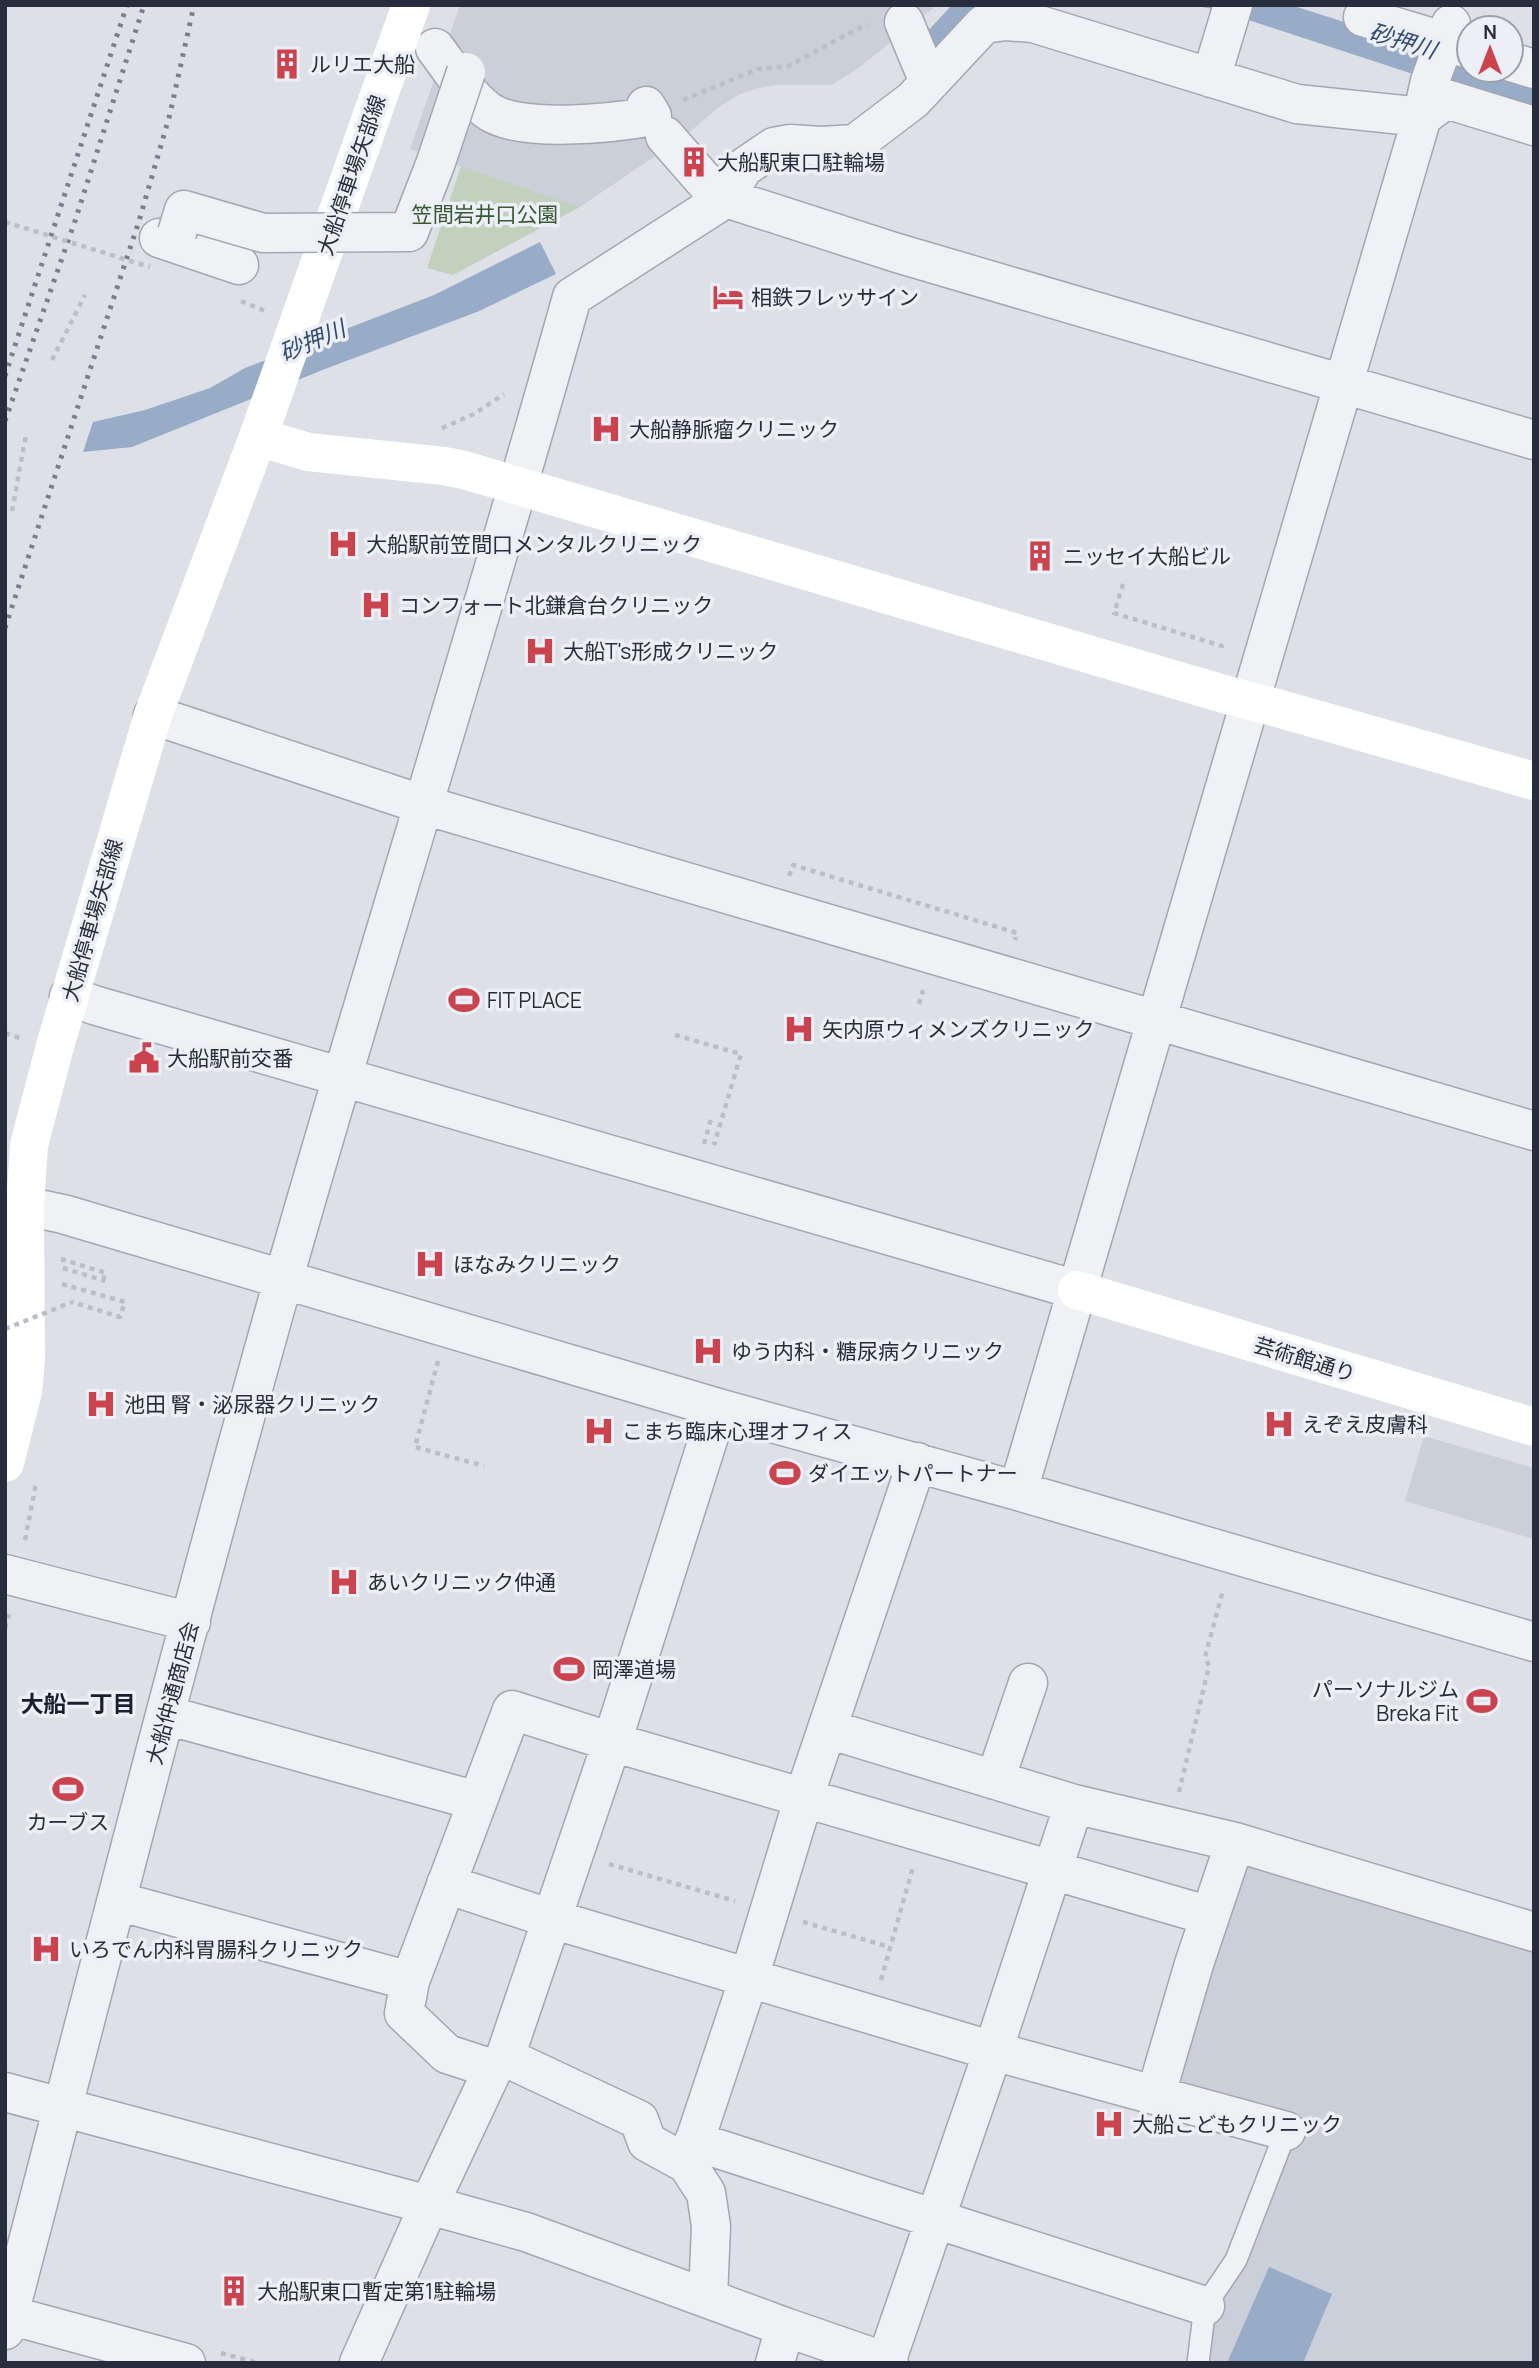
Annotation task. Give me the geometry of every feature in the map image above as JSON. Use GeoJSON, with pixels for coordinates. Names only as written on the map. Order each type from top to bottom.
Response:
{"type":"FeatureCollection","features":[{"type":"Feature","properties":{"kind":"street","name":"大船停車場矢部線"},"geometry":{"type":"LineString","coordinates":[[5,1463],[23,1391],[26,1360],[25,1206],[29,1145],[69,996],[153,715],[273,396],[411,5]]}},
{"type":"Feature","properties":{"kind":"street"},"geometry":{"type":"LineString","coordinates":[[1211,78],[1231,13]]}},
{"type":"Feature","properties":{"kind":"street"},"geometry":{"type":"LineString","coordinates":[[897,16],[929,82]]}},
{"type":"Feature","properties":{"kind":"street"},"geometry":{"type":"LineString","coordinates":[[1363,18],[1443,61]]}},
{"type":"Feature","properties":{"kind":"street"},"geometry":{"type":"LineString","coordinates":[[716,191],[743,167],[774,147],[790,144],[855,144],[913,100],[985,24],[1005,21],[1033,23],[1297,104],[1443,61]]}},
{"type":"Feature","properties":{"kind":"street"},"geometry":{"type":"LineString","coordinates":[[435,48],[471,94],[489,112],[509,119],[539,124],[584,125],[620,122],[659,127],[716,191],[897,253],[1534,440]]}},
{"type":"Feature","properties":{"kind":"street"},"geometry":{"type":"LineString","coordinates":[[1443,61],[1446,99],[1534,126]]}},
{"type":"Feature","properties":{"kind":"street"},"geometry":{"type":"LineString","coordinates":[[1018,1491],[1345,383],[1443,61]]}},
{"type":"Feature","properties":{"kind":"street"},"geometry":{"type":"LineString","coordinates":[[171,232],[410,232],[444,165],[466,72]]}},
{"type":"Feature","properties":{"kind":"street","name":"大船仲通商店会"},"geometry":{"type":"LineString","coordinates":[[7,2323],[284,1278],[519,486],[572,297],[716,191]]}},
{"type":"Feature","properties":{"kind":"street"},"geometry":{"type":"LineString","coordinates":[[171,232],[237,270]]}},
{"type":"Feature","properties":{"kind":"street"},"geometry":{"type":"LineString","coordinates":[[258,437],[307,452],[444,466],[519,486],[1227,695],[1534,781]]}},
{"type":"Feature","properties":{"kind":"street"},"geometry":{"type":"LineString","coordinates":[[153,715],[424,805],[1534,1131]]}},
{"type":"Feature","properties":{"kind":"street"},"geometry":{"type":"LineString","coordinates":[[69,996],[1077,1290]]}},
{"type":"Feature","properties":{"kind":"street"},"geometry":{"type":"LineString","coordinates":[[25,1206],[63,1214],[719,1408],[916,1461],[1534,1642]]}},
{"type":"Feature","properties":{"kind":"street","name":"芸術館通り"},"geometry":{"type":"LineString","coordinates":[[1077,1290],[1534,1427]]}},
{"type":"Feature","properties":{"kind":"street"},"geometry":{"type":"LineString","coordinates":[[359,2363],[429,2205],[499,2063],[552,1919],[612,1742],[719,1408]]}},
{"type":"Feature","properties":{"kind":"street"},"geometry":{"type":"LineString","coordinates":[[708,2298],[711,2226],[706,2193],[690,2153],[749,1978],[804,1797],[916,1461]]}},
{"type":"Feature","properties":{"kind":"street"},"geometry":{"type":"LineString","coordinates":[[5,1574],[191,1622]]}},
{"type":"Feature","properties":{"kind":"street"},"geometry":{"type":"LineString","coordinates":[[995,1780],[1028,1683]]}},
{"type":"Feature","properties":{"kind":"street"},"geometry":{"type":"LineString","coordinates":[[1205,2306],[936,2220],[647,2142],[639,2120],[499,2063],[447,2054],[404,2013],[410,1981],[512,1710],[612,1742],[1210,1916]]}},
{"type":"Feature","properties":{"kind":"street"},"geometry":{"type":"LineString","coordinates":[[166,1715],[477,1801]]}},
{"type":"Feature","properties":{"kind":"street"},"geometry":{"type":"LineString","coordinates":[[828,1729],[1074,1804],[1235,1842],[1534,1932]]}},
{"type":"Feature","properties":{"kind":"street"},"geometry":{"type":"LineString","coordinates":[[5,2092],[526,2232],[708,2298],[780,2345],[888,2362],[1074,1804]]}},
{"type":"Feature","properties":{"kind":"street"},"geometry":{"type":"LineString","coordinates":[[1156,2095],[1235,1842]]}},
{"type":"Feature","properties":{"kind":"street"},"geometry":{"type":"LineString","coordinates":[[446,1884],[552,1919],[993,2051],[1286,2131]]}},
{"type":"Feature","properties":{"kind":"street"},"geometry":{"type":"LineString","coordinates":[[117,1901],[410,1981]]}},
{"type":"Feature","properties":{"kind":"street"},"geometry":{"type":"LineString","coordinates":[[7,2323],[186,2363]]}},
{"type":"Feature","properties":{"kind":"lane"},"geometry":{"type":"LineString","coordinates":[[1198,2363],[1205,2306],[1236,2260],[1286,2131]]}},
{"type":"Feature","properties":{"kind":"path"},"geometry":{"type":"LineString","coordinates":[[659,127],[727,80],[758,69],[788,66],[897,16]]}},
{"type":"Feature","properties":{"kind":"path"},"geometry":{"type":"LineString","coordinates":[[5,222],[171,232]]}},
{"type":"Feature","properties":{"kind":"path"},"geometry":{"type":"LineString","coordinates":[[52,360],[85,295]]}},
{"type":"Feature","properties":{"kind":"path"},"geometry":{"type":"LineString","coordinates":[[438,430],[474,414],[509,390]]}},
{"type":"Feature","properties":{"kind":"path"},"geometry":{"type":"LineString","coordinates":[[12,511],[26,435]]}},
{"type":"Feature","properties":{"kind":"path"},"geometry":{"type":"LineString","coordinates":[[1123,584],[1114,613],[1222,646],[1228,645]]}},
{"type":"Feature","properties":{"kind":"path"},"geometry":{"type":"LineString","coordinates":[[793,865],[1017,933]]}},
{"type":"Feature","properties":{"kind":"path"},"geometry":{"type":"LineString","coordinates":[[676,1035],[741,1054],[712,1150]]}},
{"type":"Feature","properties":{"kind":"path"},"geometry":{"type":"LineString","coordinates":[[703,1147],[712,1115]]}},
{"type":"Feature","properties":{"kind":"path"},"geometry":{"type":"LineString","coordinates":[[61,1259],[106,1273],[104,1281],[61,1268]]}},
{"type":"Feature","properties":{"kind":"path"},"geometry":{"type":"LineString","coordinates":[[5,1329],[72,1301],[121,1317],[125,1301],[61,1283]]}},
{"type":"Feature","properties":{"kind":"path"},"geometry":{"type":"LineString","coordinates":[[447,1327],[415,1447],[484,1466]]}},
{"type":"Feature","properties":{"kind":"path"},"geometry":{"type":"LineString","coordinates":[[1171,1826],[1209,1666],[1206,1657],[1232,1554]]}},
{"type":"Feature","properties":{"kind":"path"},"geometry":{"type":"LineString","coordinates":[[871,2014],[923,1832]]}},
{"type":"Feature","properties":{"kind":"shaded area"},"geometry":{"type":"Polygon","coordinates":[[[460,5],[937,5],[856,70],[831,85],[776,85],[740,94],[719,107],[686,135],[580,207],[410,149],[460,5]]]}},
{"type":"Feature","properties":{"kind":"shaded area"},"geometry":{"type":"Polygon","coordinates":[[[1424,1436],[1534,1468],[1534,1539],[1405,1501],[1424,1436]]]}},
{"type":"Feature","properties":{"kind":"shaded area"},"geometry":{"type":"Polygon","coordinates":[[[1252,1860],[1534,1942],[1534,2363],[1205,2363],[1215,2301],[1295,2120],[1180,2086],[1174,2073],[1238,1869],[1252,1860]]]}},
{"type":"Feature","properties":{"kind":"green space","name":"笠間岩井口公園"},"geometry":{"type":"Polygon","coordinates":[[[461,166],[580,207],[453,275],[427,268],[461,166]]]}},
{"type":"Feature","properties":{"kind":"water"},"geometry":{"type":"Polygon","coordinates":[[[952,5],[990,5],[937,62],[925,34],[952,5]]]}},
{"type":"Feature","properties":{"kind":"water","name":"砂押川"},"geometry":{"type":"Polygon","coordinates":[[[1192,5],[1291,5],[1455,58],[1455,84],[1525,84],[1525,80],[1534,83],[1534,114],[1218,10],[1192,5]]]}},
{"type":"Feature","properties":{"kind":"water","name":"砂押川"},"geometry":{"type":"Polygon","coordinates":[[[540,242],[556,274],[477,312],[325,369],[132,447],[83,452],[93,422],[145,410],[210,388],[245,368],[434,295],[540,242]]]}},
{"type":"Feature","properties":{"kind":"water"},"geometry":{"type":"Polygon","coordinates":[[[1269,2267],[1332,2294],[1303,2363],[1227,2363],[1269,2267]]]}},
{"type":"Feature","properties":{"kind":"railway"},"geometry":{"type":"LineString","coordinates":[[5,376],[127,5]]}},
{"type":"Feature","properties":{"kind":"railway"},"geometry":{"type":"LineString","coordinates":[[5,421],[75,221],[144,5]]}},
{"type":"Feature","properties":{"kind":"railway"},"geometry":{"type":"LineString","coordinates":[[5,628],[139,221],[170,114],[194,5]]}},
{"type":"Feature","properties":{"kind":"place","name":"ルリエ大船"},"geometry":{"type":"Point","coordinates":[287,64]}},
{"type":"Feature","properties":{"kind":"place","name":"大船駅東口駐輪場"},"geometry":{"type":"Point","coordinates":[694,162]}},
{"type":"Feature","properties":{"kind":"place","name":"相鉄フレッサイン"},"geometry":{"type":"Point","coordinates":[728,297]}},
{"type":"Feature","properties":{"kind":"place","name":"大船静脈瘤クリニック"},"geometry":{"type":"Point","coordinates":[606,429]}},
{"type":"Feature","properties":{"kind":"place","name":"大船駅前笠間口メンタルクリニック"},"geometry":{"type":"Point","coordinates":[343,544]}},
{"type":"Feature","properties":{"kind":"place","name":"ニッセイ大船ビル"},"geometry":{"type":"Point","coordinates":[1040,556]}},
{"type":"Feature","properties":{"kind":"place","name":"コンフォート北鎌倉台クリニック"},"geometry":{"type":"Point","coordinates":[376,605]}},
{"type":"Feature","properties":{"kind":"place","name":"大船T's形成クリニック"},"geometry":{"type":"Point","coordinates":[540,651]}},
{"type":"Feature","properties":{"kind":"place","name":"FIT PLACE"},"geometry":{"type":"Point","coordinates":[464,1000]}},
{"type":"Feature","properties":{"kind":"place","name":"矢内原ウィメンズクリニック"},"geometry":{"type":"Point","coordinates":[799,1029]}},
{"type":"Feature","properties":{"kind":"place","name":"大船駅前交番"},"geometry":{"type":"Point","coordinates":[144,1058]}},
{"type":"Feature","properties":{"kind":"place","name":"ほなみクリニック"},"geometry":{"type":"Point","coordinates":[430,1264]}},
{"type":"Feature","properties":{"kind":"place","name":"ゆう内科・糖尿病クリニック"},"geometry":{"type":"Point","coordinates":[708,1351]}},
{"type":"Feature","properties":{"kind":"place","name":"池田 腎・泌尿器クリニック"},"geometry":{"type":"Point","coordinates":[101,1404]}},
{"type":"Feature","properties":{"kind":"place","name":"えぞえ皮膚科"},"geometry":{"type":"Point","coordinates":[1279,1424]}},
{"type":"Feature","properties":{"kind":"place","name":"こまち臨床心理オフィス"},"geometry":{"type":"Point","coordinates":[599,1431]}},
{"type":"Feature","properties":{"kind":"place","name":"ダイエットパートナー"},"geometry":{"type":"Point","coordinates":[785,1473]}},
{"type":"Feature","properties":{"kind":"place","name":"あいクリニック仲通"},"geometry":{"type":"Point","coordinates":[344,1582]}},
{"type":"Feature","properties":{"kind":"place","name":"岡澤道場"},"geometry":{"type":"Point","coordinates":[569,1669]}},
{"type":"Feature","properties":{"kind":"place","name":"パーソナルジム Breka Fit"},"geometry":{"type":"Point","coordinates":[1482,1701]}},
{"type":"Feature","properties":{"kind":"place","name":"カーブス"},"geometry":{"type":"Point","coordinates":[68,1789]}},
{"type":"Feature","properties":{"kind":"place","name":"いろでん内科胃腸科クリニック"},"geometry":{"type":"Point","coordinates":[46,1949]}},
{"type":"Feature","properties":{"kind":"place","name":"大船こどもクリニック"},"geometry":{"type":"Point","coordinates":[1109,2124]}},
{"type":"Feature","properties":{"kind":"place","name":"大船駅東口暫定第1駐輪場"},"geometry":{"type":"Point","coordinates":[234,2291]}},
{"type":"Feature","properties":{"kind":"district","name":"大船一丁目"},"geometry":{"type":"Point","coordinates":[78,1703]}}]}
